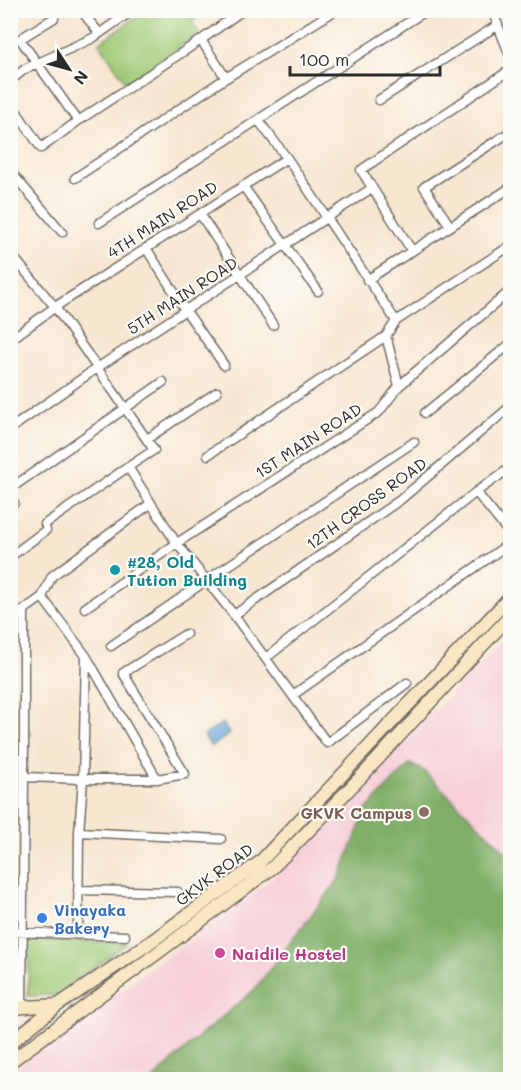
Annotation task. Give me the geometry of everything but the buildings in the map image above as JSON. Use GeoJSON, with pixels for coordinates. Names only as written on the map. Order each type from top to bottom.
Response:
{"type":"FeatureCollection","features":[{"type":"Feature","properties":{"kind":"main road","name":"GKVK ROAD"},"geometry":{"type":"LineString","coordinates":[[10,1043],[58,1005],[145,946],[260,862],[510,597]]}},
{"type":"Feature","properties":{"kind":"main road","name":"GKVK ROAD"},"geometry":{"type":"LineString","coordinates":[[10,1062],[273,868],[362,776],[510,616]]}},
{"type":"Feature","properties":{"kind":"main road"},"geometry":{"type":"LineString","coordinates":[[352,766],[362,776]]}},
{"type":"Feature","properties":{"kind":"main road"},"geometry":{"type":"LineString","coordinates":[[74,994],[84,1008]]}},
{"type":"Feature","properties":{"kind":"main road"},"geometry":{"type":"LineString","coordinates":[[16,1008],[58,1005]]}},
{"type":"Feature","properties":{"kind":"street"},"geometry":{"type":"LineString","coordinates":[[81,10],[99,33]]}},
{"type":"Feature","properties":{"kind":"street"},"geometry":{"type":"LineString","coordinates":[[10,81],[25,69],[93,38],[133,10]]}},
{"type":"Feature","properties":{"kind":"street"},"geometry":{"type":"LineString","coordinates":[[10,102],[41,148],[243,10]]}},
{"type":"Feature","properties":{"kind":"street"},"geometry":{"type":"LineString","coordinates":[[75,178],[226,78],[336,10]]}},
{"type":"Feature","properties":{"kind":"street"},"geometry":{"type":"LineString","coordinates":[[99,224],[427,10]]}},
{"type":"Feature","properties":{"kind":"street"},"geometry":{"type":"LineString","coordinates":[[492,10],[510,51]]}},
{"type":"Feature","properties":{"kind":"street"},"geometry":{"type":"LineString","coordinates":[[54,18],[20,39],[78,121]]}},
{"type":"Feature","properties":{"kind":"street"},"geometry":{"type":"LineString","coordinates":[[379,100],[498,25]]}},
{"type":"Feature","properties":{"kind":"street"},"geometry":{"type":"LineString","coordinates":[[201,40],[226,78]]}},
{"type":"Feature","properties":{"kind":"street"},"geometry":{"type":"LineString","coordinates":[[412,250],[361,170],[510,70]]}},
{"type":"Feature","properties":{"kind":"street"},"geometry":{"type":"LineString","coordinates":[[258,120],[287,158],[396,321]]}},
{"type":"Feature","properties":{"kind":"street"},"geometry":{"type":"LineString","coordinates":[[450,226],[424,187],[510,132]]}},
{"type":"Feature","properties":{"kind":"street","name":"4TH MAIN ROAD"},"geometry":{"type":"LineString","coordinates":[[10,340],[55,308],[287,158]]}},
{"type":"Feature","properties":{"kind":"street"},"geometry":{"type":"LineString","coordinates":[[10,171],[62,232]]}},
{"type":"Feature","properties":{"kind":"street"},"geometry":{"type":"LineString","coordinates":[[243,186],[318,291]]}},
{"type":"Feature","properties":{"kind":"street","name":"5TH MAIN ROAD"},"geometry":{"type":"LineString","coordinates":[[11,428],[97,368],[372,188]]}},
{"type":"Feature","properties":{"kind":"street"},"geometry":{"type":"LineString","coordinates":[[367,280],[510,188]]}},
{"type":"Feature","properties":{"kind":"street"},"geometry":{"type":"LineString","coordinates":[[200,214],[273,325]]}},
{"type":"Feature","properties":{"kind":"street"},"geometry":{"type":"LineString","coordinates":[[208,455],[386,336],[396,321],[510,246]]}},
{"type":"Feature","properties":{"kind":"street"},"geometry":{"type":"LineString","coordinates":[[147,248],[186,311],[224,365]]}},
{"type":"Feature","properties":{"kind":"street"},"geometry":{"type":"LineString","coordinates":[[10,253],[55,308],[154,450],[46,527],[10,557]]}},
{"type":"Feature","properties":{"kind":"street","name":"1ST MAIN ROAD"},"geometry":{"type":"LineString","coordinates":[[85,608],[177,543],[379,412],[399,386],[510,291]]}},
{"type":"Feature","properties":{"kind":"street"},"geometry":{"type":"LineString","coordinates":[[386,336],[399,386]]}},
{"type":"Feature","properties":{"kind":"street"},"geometry":{"type":"LineString","coordinates":[[426,413],[510,344]]}},
{"type":"Feature","properties":{"kind":"street"},"geometry":{"type":"LineString","coordinates":[[17,484],[163,382]]}},
{"type":"Feature","properties":{"kind":"street"},"geometry":{"type":"LineString","coordinates":[[147,439],[217,392]]}},
{"type":"Feature","properties":{"kind":"street","name":"12TH CROSS ROAD"},"geometry":{"type":"LineString","coordinates":[[234,615],[400,500],[510,407]]}},
{"type":"Feature","properties":{"kind":"street"},"geometry":{"type":"LineString","coordinates":[[111,646],[414,442]]}},
{"type":"Feature","properties":{"kind":"street"},"geometry":{"type":"LineString","coordinates":[[128,467],[177,543],[234,615],[327,743],[407,683]]}},
{"type":"Feature","properties":{"kind":"street"},"geometry":{"type":"LineString","coordinates":[[266,658],[476,492],[510,468]]}},
{"type":"Feature","properties":{"kind":"street"},"geometry":{"type":"LineString","coordinates":[[476,492],[510,534]]}},
{"type":"Feature","properties":{"kind":"street"},"geometry":{"type":"LineString","coordinates":[[10,620],[42,597],[52,576],[150,504]]}},
{"type":"Feature","properties":{"kind":"street"},"geometry":{"type":"LineString","coordinates":[[293,695],[510,543]]}},
{"type":"Feature","properties":{"kind":"street"},"geometry":{"type":"LineString","coordinates":[[42,597],[86,656],[157,779]]}},
{"type":"Feature","properties":{"kind":"street"},"geometry":{"type":"LineString","coordinates":[[16,1008],[23,932],[24,610]]}},
{"type":"Feature","properties":{"kind":"street"},"geometry":{"type":"LineString","coordinates":[[24,777],[157,779],[184,774],[123,673],[186,634]]}},
{"type":"Feature","properties":{"kind":"street"},"geometry":{"type":"LineString","coordinates":[[78,935],[79,832],[83,779],[86,656]]}},
{"type":"Feature","properties":{"kind":"street"},"geometry":{"type":"LineString","coordinates":[[79,832],[221,839]]}},
{"type":"Feature","properties":{"kind":"street"},"geometry":{"type":"LineString","coordinates":[[78,890],[178,892]]}},
{"type":"Feature","properties":{"kind":"street"},"geometry":{"type":"LineString","coordinates":[[10,932],[125,936]]}},
{"type":"Feature","properties":{"kind":"shaded area","name":"GKVK Campus"},"geometry":{"type":"Polygon","coordinates":[[[510,633],[510,1079],[11,1080],[10,1072],[271,880],[510,633]]]}},
{"type":"Feature","properties":{"kind":"green space"},"geometry":{"type":"Polygon","coordinates":[[[145,11],[206,11],[192,22],[199,33],[127,84],[99,43],[145,11]]]}},
{"type":"Feature","properties":{"kind":"green space","name":"GKVK Campus"},"geometry":{"type":"Polygon","coordinates":[[[410,764],[424,771],[510,856],[510,1079],[153,1079],[254,990],[339,879],[366,810],[410,764]]]}},
{"type":"Feature","properties":{"kind":"green space"},"geometry":{"type":"Polygon","coordinates":[[[29,940],[127,943],[58,995],[28,996],[29,940]]]}},
{"type":"Feature","properties":{"kind":"water"},"geometry":{"type":"Polygon","coordinates":[[[222,723],[230,734],[211,747],[204,736],[222,723]]]}},
{"type":"Feature","properties":{"kind":"place","name":"#28, Old Tution Building"},"geometry":{"type":"Point","coordinates":[115,570]}},
{"type":"Feature","properties":{"kind":"place","name":"GKVK Campus"},"geometry":{"type":"Point","coordinates":[424,812]}},
{"type":"Feature","properties":{"kind":"place","name":"Vinayaka Bakery"},"geometry":{"type":"Point","coordinates":[42,918]}},
{"type":"Feature","properties":{"kind":"place","name":"Naidile Hostel"},"geometry":{"type":"Point","coordinates":[220,953]}}]}
